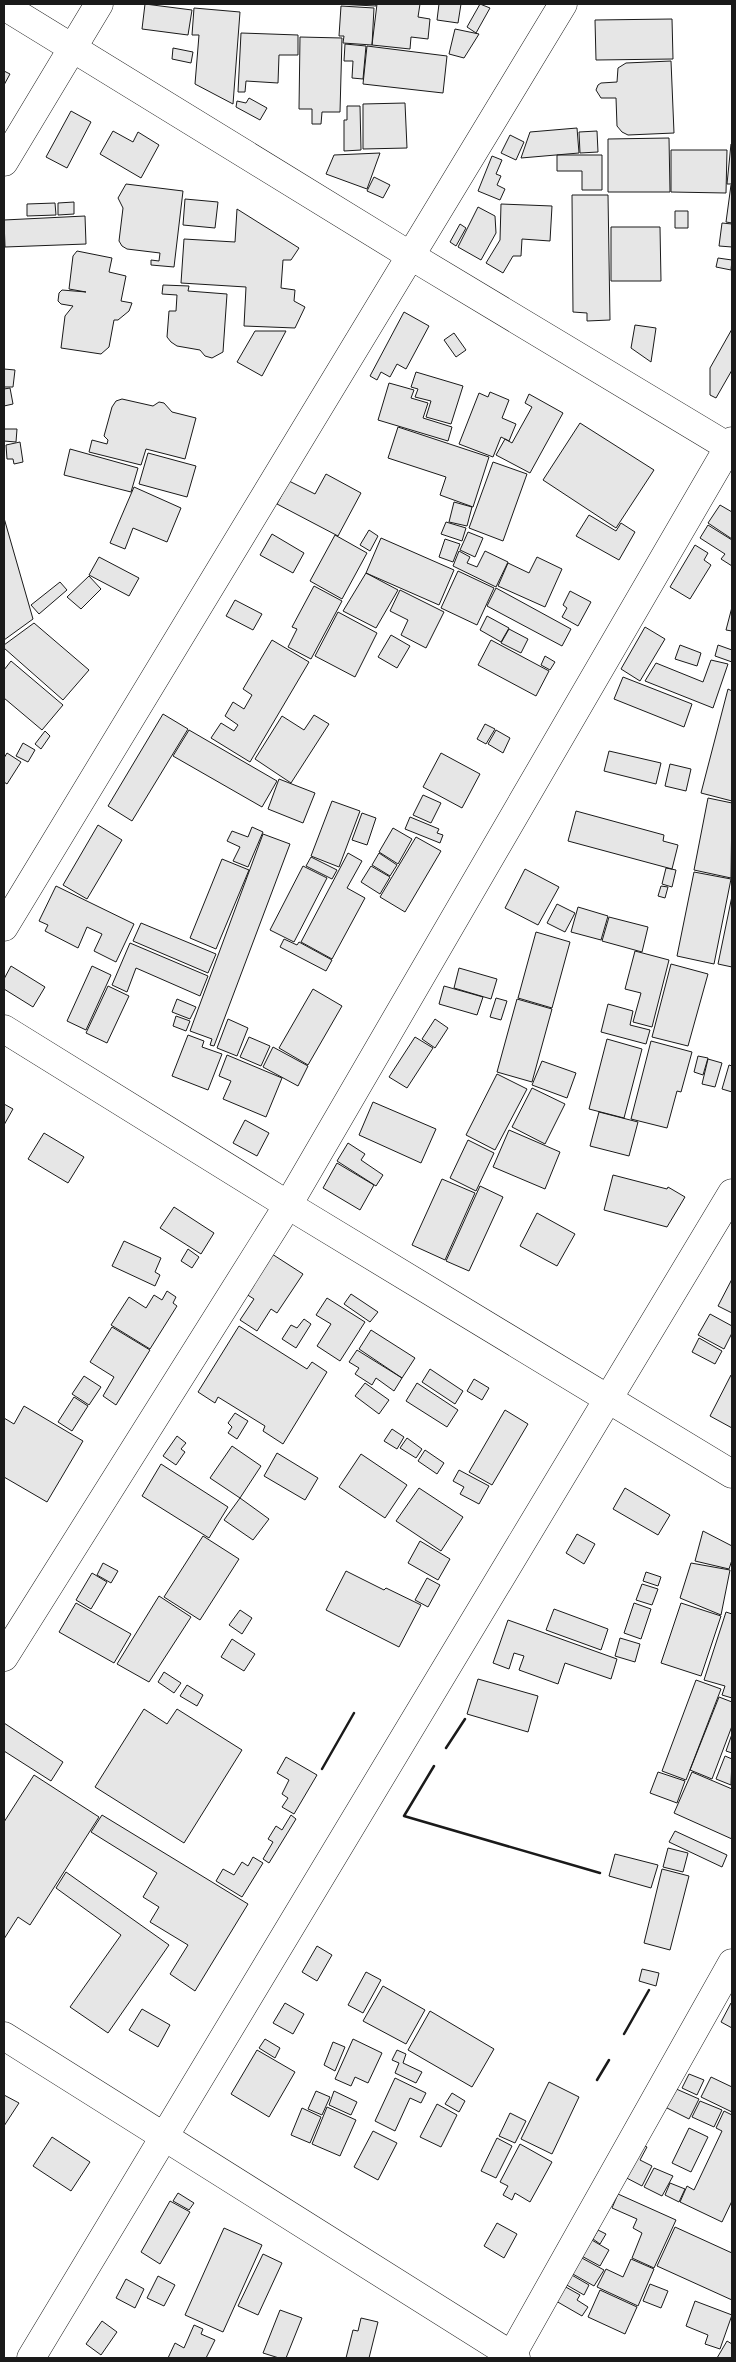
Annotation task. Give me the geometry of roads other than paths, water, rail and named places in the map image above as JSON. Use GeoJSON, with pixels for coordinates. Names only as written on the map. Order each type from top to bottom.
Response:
{"type":"FeatureCollection","features":[{"type":"Feature","properties":{"kind":"street"},"geometry":{"type":"LineString","coordinates":[[4,162],[99,4]]}},
{"type":"Feature","properties":{"kind":"street"},"geometry":{"type":"LineString","coordinates":[[4,927],[563,4]]}},
{"type":"Feature","properties":{"kind":"street"},"geometry":{"type":"LineString","coordinates":[[4,6],[411,256],[731,445],[288,1205],[4,1657]]}},
{"type":"Feature","properties":{"kind":"street"},"geometry":{"type":"LineString","coordinates":[[4,1029],[288,1205],[732,1474]]}},
{"type":"Feature","properties":{"kind":"street"},"geometry":{"type":"LineString","coordinates":[[31,2358],[732,1193]]}},
{"type":"Feature","properties":{"kind":"street"},"geometry":{"type":"LineString","coordinates":[[4,2036],[513,2357],[732,1963]]}}]}
